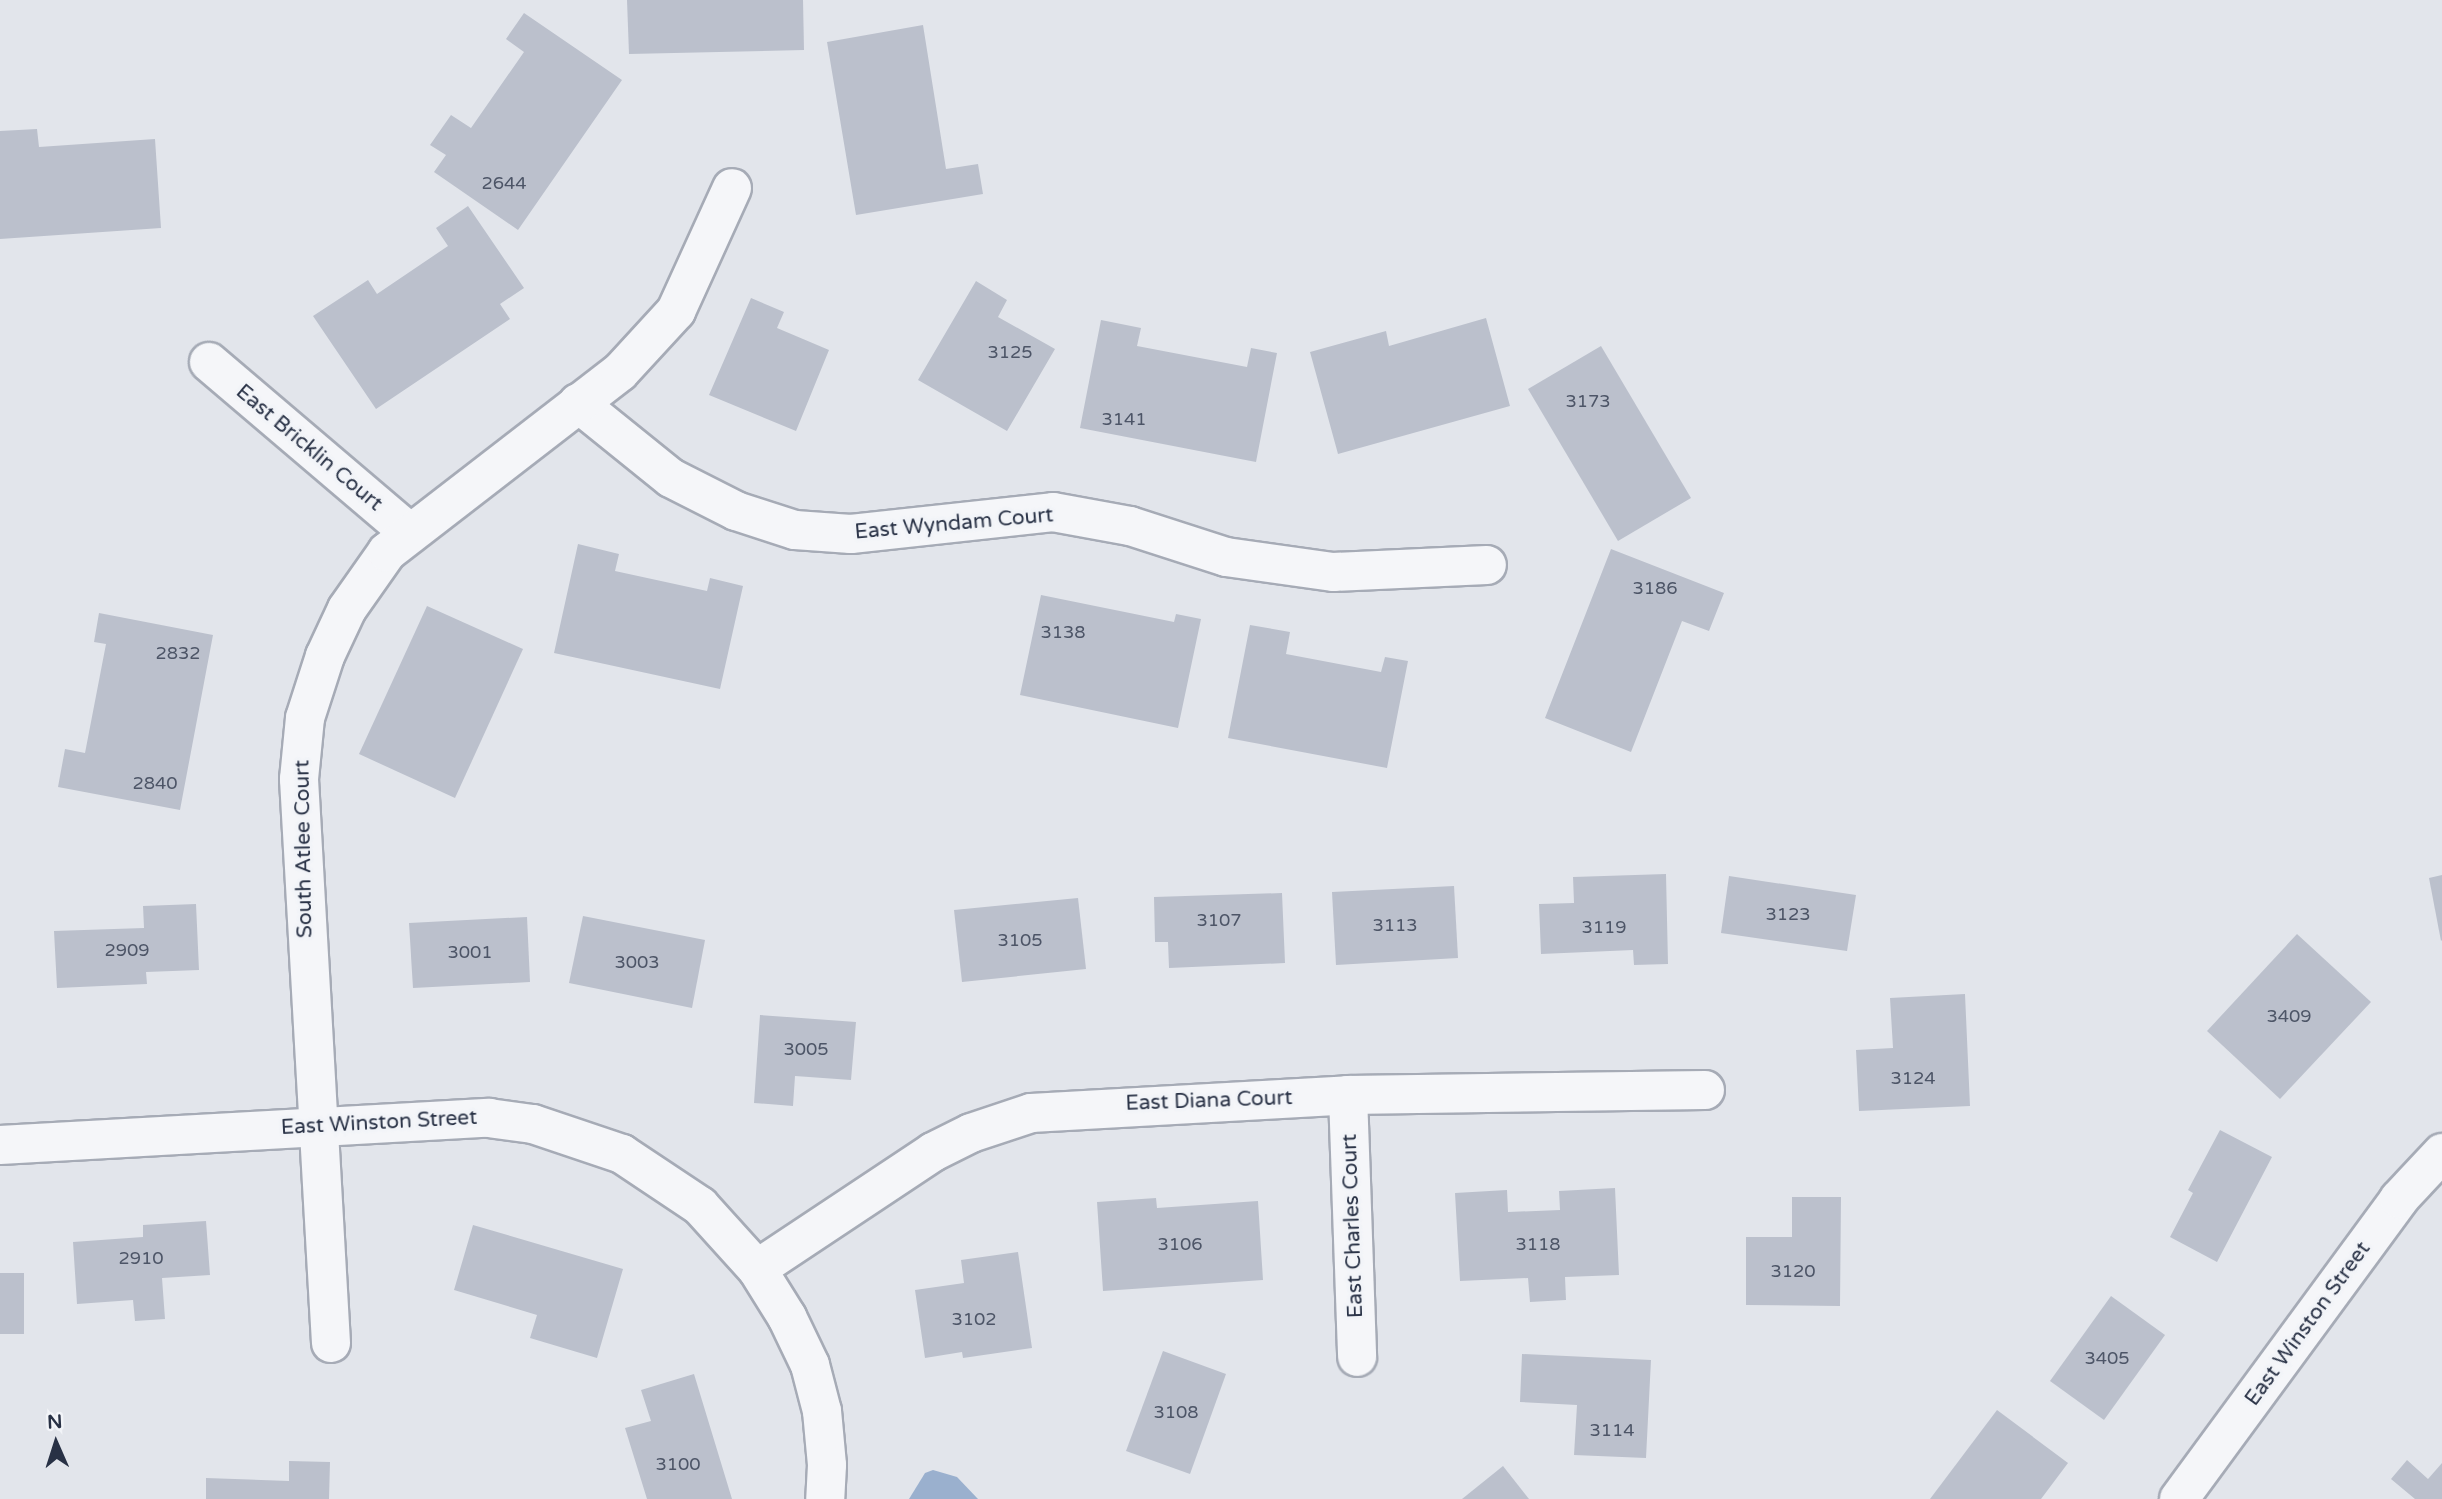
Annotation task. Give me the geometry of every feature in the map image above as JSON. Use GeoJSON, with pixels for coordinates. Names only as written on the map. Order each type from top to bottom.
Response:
{"type":"FeatureCollection","features":[{"type":"Feature","properties":{"kind":"street","name":"South Atlee Court"},"geometry":{"type":"LineString","coordinates":[[331,1343],[299,779],[305,718],[347,609],[387,552],[620,372],[676,311],[732,188]]}},
{"type":"Feature","properties":{"kind":"street","name":"East Bricklin Court"},"geometry":{"type":"LineString","coordinates":[[209,362],[410,533]]}},
{"type":"Feature","properties":{"kind":"street","name":"East Wyndam Court"},"geometry":{"type":"LineString","coordinates":[[579,403],[670,478],[736,511],[795,530],[851,534],[1054,512],[1130,526],[1226,557],[1333,572],[1487,565]]}},
{"type":"Feature","properties":{"kind":"street","name":"East Diana Court"},"geometry":{"type":"LineString","coordinates":[[757,1269],[933,1152],[998,1122],[1077,1107],[1348,1095],[1705,1090]]}},
{"type":"Feature","properties":{"kind":"street","name":"East Charles Court"},"geometry":{"type":"LineString","coordinates":[[1348,1095],[1357,1357]]}},
{"type":"Feature","properties":{"kind":"street","name":"East Winston Street"},"geometry":{"type":"LineString","coordinates":[[0,1145],[319,1125],[489,1118],[578,1136],[665,1179],[699,1206],[757,1269],[810,1365],[823,1424],[828,1465],[825,1499]]}},
{"type":"Feature","properties":{"kind":"street","name":"East Winston Street"},"geometry":{"type":"LineString","coordinates":[[2179,1499],[2399,1199],[2442,1153]]}},
{"type":"Feature","properties":{"kind":"water"},"geometry":{"type":"Polygon","coordinates":[[[933,1470],[957,1477],[978,1499],[909,1499],[925,1473],[933,1470]]]}},
{"type":"Feature","properties":{"kind":"building"},"geometry":{"type":"Polygon","coordinates":[[[627,0],[803,0],[804,50],[629,54],[627,0]]]}},
{"type":"Feature","properties":{"kind":"building"},"geometry":{"type":"Polygon","coordinates":[[[524,13],[622,80],[518,230],[434,172],[446,155],[430,145],[451,115],[471,128],[524,52],[506,39],[524,13]]]}},
{"type":"Feature","properties":{"kind":"building"},"geometry":{"type":"Polygon","coordinates":[[[923,25],[946,169],[978,164],[983,194],[856,215],[827,42],[923,25]]]}},
{"type":"Feature","properties":{"kind":"building"},"geometry":{"type":"Polygon","coordinates":[[[37,129],[39,147],[155,139],[161,228],[0,239],[0,131],[37,129]]]}},
{"type":"Feature","properties":{"kind":"building"},"geometry":{"type":"Polygon","coordinates":[[[468,206],[524,288],[500,304],[510,319],[376,409],[313,316],[368,280],[377,294],[448,246],[436,228],[468,206]]]}},
{"type":"Feature","properties":{"kind":"building"},"geometry":{"type":"Polygon","coordinates":[[[976,281],[1007,300],[998,317],[1055,349],[1007,431],[918,380],[976,281]]]}},
{"type":"Feature","properties":{"kind":"building"},"geometry":{"type":"Polygon","coordinates":[[[751,298],[784,312],[777,328],[829,350],[796,431],[709,395],[751,298]]]}},
{"type":"Feature","properties":{"kind":"building"},"geometry":{"type":"Polygon","coordinates":[[[1486,318],[1510,406],[1338,454],[1310,352],[1386,331],[1389,346],[1486,318]]]}},
{"type":"Feature","properties":{"kind":"building"},"geometry":{"type":"Polygon","coordinates":[[[1101,320],[1141,328],[1137,346],[1247,367],[1251,348],[1277,353],[1256,462],[1080,428],[1101,320]]]}},
{"type":"Feature","properties":{"kind":"building"},"geometry":{"type":"Polygon","coordinates":[[[1601,346],[1691,498],[1618,541],[1528,389],[1601,346]]]}},
{"type":"Feature","properties":{"kind":"building"},"geometry":{"type":"Polygon","coordinates":[[[578,544],[619,554],[615,571],[707,591],[710,578],[743,586],[720,689],[554,653],[578,544]]]}},
{"type":"Feature","properties":{"kind":"building"},"geometry":{"type":"Polygon","coordinates":[[[1611,549],[1724,593],[1709,631],[1682,621],[1631,752],[1545,718],[1611,549]]]}},
{"type":"Feature","properties":{"kind":"building"},"geometry":{"type":"Polygon","coordinates":[[[1041,595],[1174,622],[1176,614],[1201,619],[1178,728],[1020,695],[1041,595]]]}},
{"type":"Feature","properties":{"kind":"building"},"geometry":{"type":"Polygon","coordinates":[[[427,606],[523,649],[455,798],[359,754],[427,606]]]}},
{"type":"Feature","properties":{"kind":"building"},"geometry":{"type":"Polygon","coordinates":[[[99,613],[213,635],[180,810],[58,787],[65,749],[85,753],[106,644],[94,642],[99,613]]]}},
{"type":"Feature","properties":{"kind":"building"},"geometry":{"type":"Polygon","coordinates":[[[1250,625],[1290,632],[1286,654],[1381,672],[1385,657],[1408,661],[1387,768],[1228,738],[1250,625]]]}},
{"type":"Feature","properties":{"kind":"building"},"geometry":{"type":"Polygon","coordinates":[[[1666,874],[1668,964],[1634,965],[1633,950],[1541,954],[1539,904],[1574,903],[1573,877],[1666,874]]]}},
{"type":"Feature","properties":{"kind":"building"},"geometry":{"type":"Polygon","coordinates":[[[2442,875],[2442,940],[2441,941],[2429,878],[2442,875]]]}},
{"type":"Feature","properties":{"kind":"building"},"geometry":{"type":"Polygon","coordinates":[[[1729,876],[1856,895],[1847,951],[1721,933],[1729,876]]]}},
{"type":"Feature","properties":{"kind":"building"},"geometry":{"type":"Polygon","coordinates":[[[1454,886],[1458,958],[1336,965],[1332,892],[1454,886]]]}},
{"type":"Feature","properties":{"kind":"building"},"geometry":{"type":"Polygon","coordinates":[[[1282,893],[1285,963],[1169,968],[1168,942],[1155,942],[1154,897],[1282,893]]]}},
{"type":"Feature","properties":{"kind":"building"},"geometry":{"type":"Polygon","coordinates":[[[1078,898],[1086,969],[962,982],[954,910],[1078,898]]]}},
{"type":"Feature","properties":{"kind":"building"},"geometry":{"type":"Polygon","coordinates":[[[196,904],[199,970],[146,972],[147,984],[57,988],[54,931],[144,928],[143,906],[196,904]]]}},
{"type":"Feature","properties":{"kind":"building"},"geometry":{"type":"Polygon","coordinates":[[[583,916],[705,940],[692,1008],[569,983],[583,916]]]}},
{"type":"Feature","properties":{"kind":"building"},"geometry":{"type":"Polygon","coordinates":[[[527,917],[530,982],[413,988],[409,923],[527,917]]]}},
{"type":"Feature","properties":{"kind":"building"},"geometry":{"type":"Polygon","coordinates":[[[2297,934],[2371,1002],[2280,1099],[2207,1031],[2297,934]]]}},
{"type":"Feature","properties":{"kind":"building"},"geometry":{"type":"Polygon","coordinates":[[[1965,994],[1970,1106],[1859,1111],[1856,1050],[1893,1048],[1890,998],[1965,994]]]}},
{"type":"Feature","properties":{"kind":"building"},"geometry":{"type":"Polygon","coordinates":[[[760,1015],[856,1022],[851,1080],[795,1076],[793,1106],[754,1103],[760,1015]]]}},
{"type":"Feature","properties":{"kind":"building"},"geometry":{"type":"Polygon","coordinates":[[[2220,1130],[2272,1157],[2217,1262],[2170,1237],[2193,1193],[2188,1190],[2220,1130]]]}},
{"type":"Feature","properties":{"kind":"building"},"geometry":{"type":"Polygon","coordinates":[[[1615,1188],[1619,1275],[1565,1277],[1566,1300],[1530,1302],[1528,1278],[1460,1281],[1455,1193],[1507,1190],[1508,1212],[1560,1210],[1559,1191],[1615,1188]]]}},
{"type":"Feature","properties":{"kind":"building"},"geometry":{"type":"Polygon","coordinates":[[[1792,1197],[1841,1197],[1840,1306],[1746,1305],[1746,1237],[1792,1237],[1792,1197]]]}},
{"type":"Feature","properties":{"kind":"building"},"geometry":{"type":"Polygon","coordinates":[[[1156,1198],[1157,1208],[1258,1201],[1263,1280],[1103,1291],[1097,1202],[1156,1198]]]}},
{"type":"Feature","properties":{"kind":"building"},"geometry":{"type":"Polygon","coordinates":[[[206,1221],[210,1275],[162,1278],[165,1319],[135,1321],[133,1300],[77,1304],[73,1242],[143,1237],[143,1225],[206,1221]]]}},
{"type":"Feature","properties":{"kind":"building"},"geometry":{"type":"Polygon","coordinates":[[[473,1225],[623,1269],[597,1358],[530,1338],[537,1315],[454,1290],[473,1225]]]}},
{"type":"Feature","properties":{"kind":"building"},"geometry":{"type":"Polygon","coordinates":[[[1018,1252],[1032,1348],[963,1358],[962,1352],[925,1358],[915,1290],[964,1283],[961,1260],[1018,1252]]]}},
{"type":"Feature","properties":{"kind":"building"},"geometry":{"type":"Polygon","coordinates":[[[0,1273],[24,1273],[24,1334],[0,1334],[0,1273]]]}},
{"type":"Feature","properties":{"kind":"building"},"geometry":{"type":"Polygon","coordinates":[[[2111,1296],[2165,1335],[2104,1420],[2050,1381],[2111,1296]]]}},
{"type":"Feature","properties":{"kind":"building"},"geometry":{"type":"Polygon","coordinates":[[[1163,1351],[1226,1374],[1190,1474],[1126,1451],[1163,1351]]]}},
{"type":"Feature","properties":{"kind":"building"},"geometry":{"type":"Polygon","coordinates":[[[1522,1354],[1651,1360],[1646,1458],[1574,1455],[1577,1405],[1520,1402],[1522,1354]]]}},
{"type":"Feature","properties":{"kind":"building"},"geometry":{"type":"Polygon","coordinates":[[[694,1374],[732,1499],[647,1499],[625,1428],[651,1421],[641,1390],[694,1374]]]}},
{"type":"Feature","properties":{"kind":"building"},"geometry":{"type":"Polygon","coordinates":[[[1997,1410],[2068,1463],[2041,1499],[1930,1499],[1997,1410]]]}},
{"type":"Feature","properties":{"kind":"building"},"geometry":{"type":"Polygon","coordinates":[[[2407,1460],[2428,1479],[2442,1463],[2442,1499],[2415,1499],[2391,1479],[2407,1460]]]}},
{"type":"Feature","properties":{"kind":"building"},"geometry":{"type":"Polygon","coordinates":[[[289,1461],[330,1462],[329,1499],[206,1499],[206,1478],[289,1481],[289,1461]]]}},
{"type":"Feature","properties":{"kind":"building"},"geometry":{"type":"Polygon","coordinates":[[[1503,1466],[1529,1499],[1462,1499],[1503,1466]]]}}]}
